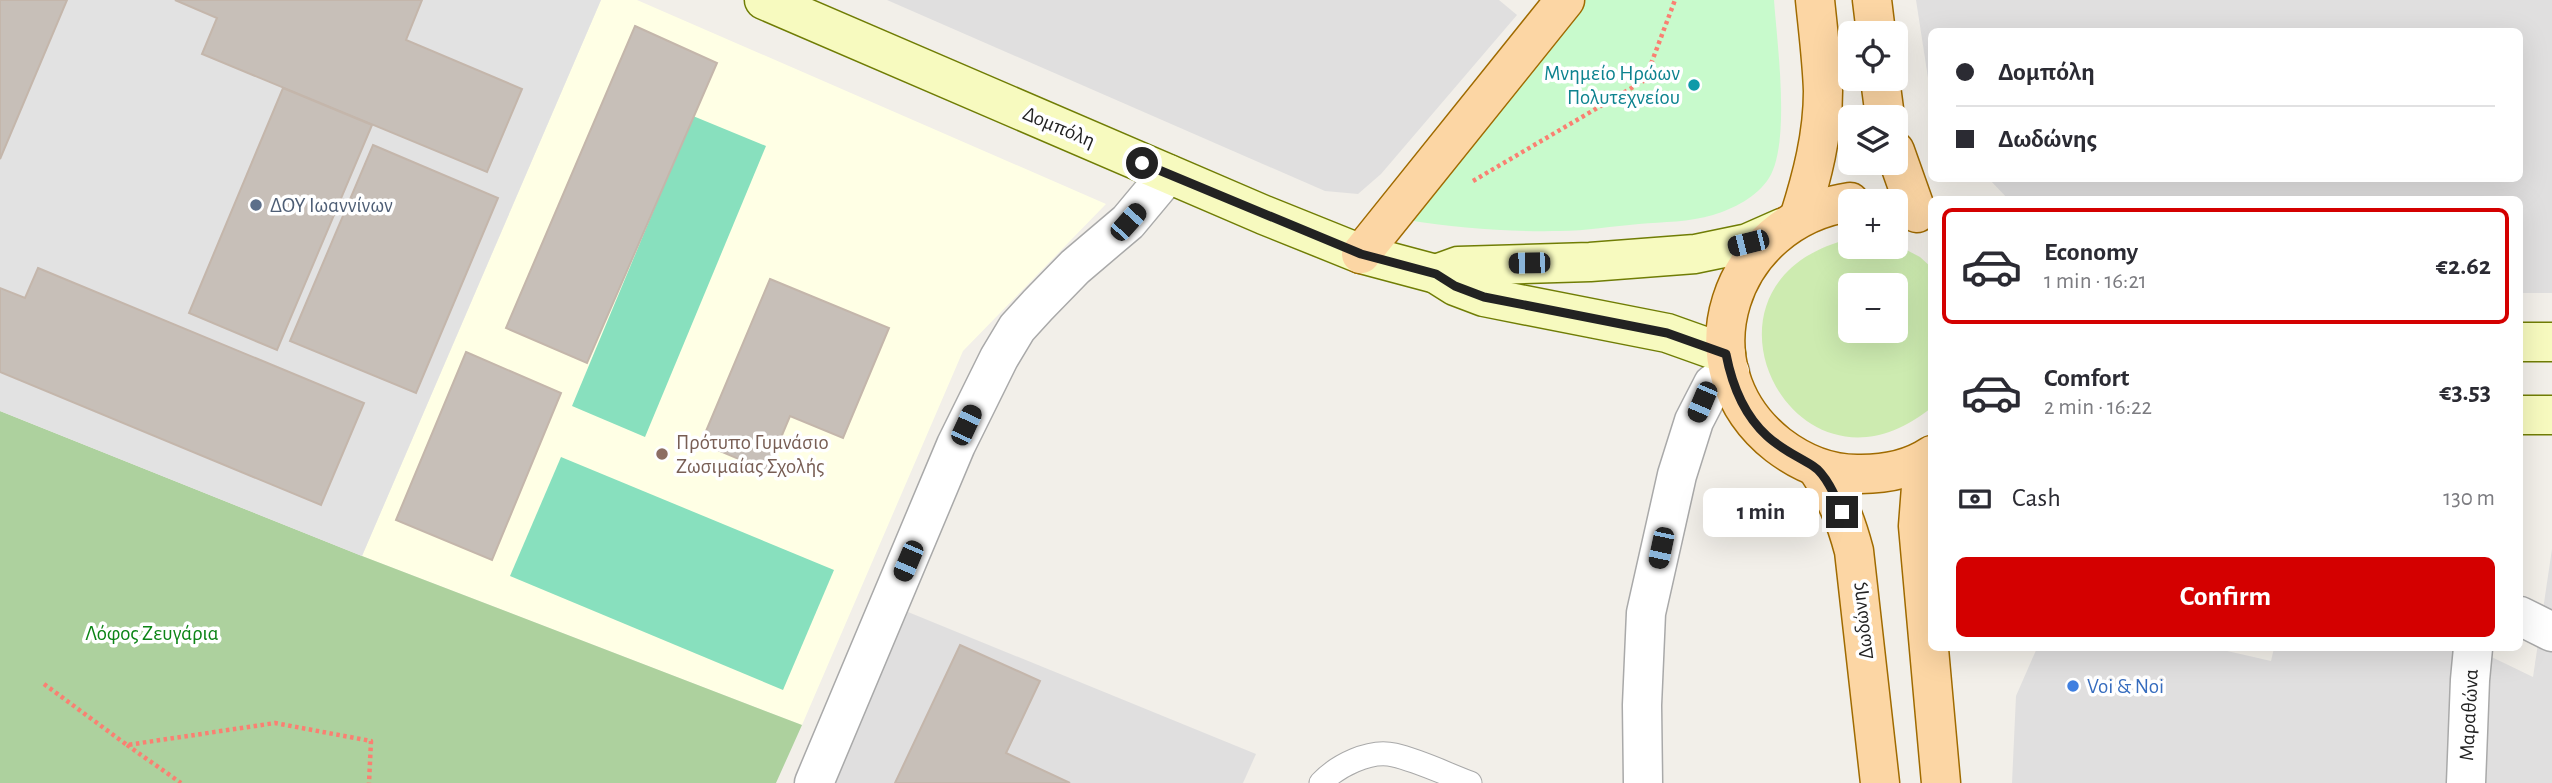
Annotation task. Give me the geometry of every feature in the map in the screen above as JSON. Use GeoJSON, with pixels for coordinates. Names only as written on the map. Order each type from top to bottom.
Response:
{"type":"FeatureCollection","features":[{"type":"Feature","properties":{"kind":"main road","name":"Δομπόλη"},"geometry":{"type":"LineString","coordinates":[[764,0],[1361,254],[1436,274],[1455,286],[1484,297],[1667,333],[1728,363]]}},
{"type":"Feature","properties":{"kind":"main road"},"geometry":{"type":"LineString","coordinates":[[1361,254],[1565,0]]}},
{"type":"Feature","properties":{"kind":"main road","name":"Δωδώνης"},"geometry":{"type":"LineString","coordinates":[[1790,223],[1814,164],[1821,116],[1823,92],[1815,0]]}},
{"type":"Feature","properties":{"kind":"main road"},"geometry":{"type":"LineString","coordinates":[[1872,0],[1874,21]]}},
{"type":"Feature","properties":{"kind":"main road"},"geometry":{"type":"LineString","coordinates":[[1903,175],[1915,213]]}},
{"type":"Feature","properties":{"kind":"main road","name":"Δωδώνης"},"geometry":{"type":"LineString","coordinates":[[1838,205],[1818,209],[1790,223],[1762,245],[1740,279],[1728,316],[1728,363],[1744,407],[1766,435],[1790,454],[1816,467],[1849,474],[1879,474],[1927,458],[1918,526],[1928,638]]}},
{"type":"Feature","properties":{"kind":"main road"},"geometry":{"type":"LineString","coordinates":[[1436,274],[1458,266],[1590,262],[1695,254],[1748,243],[1790,223]]}},
{"type":"Feature","properties":{"kind":"main road"},"geometry":{"type":"LineString","coordinates":[[2523,342],[2552,342]]}},
{"type":"Feature","properties":{"kind":"main road"},"geometry":{"type":"LineString","coordinates":[[2523,415],[2552,415]]}},
{"type":"Feature","properties":{"kind":"main road","name":"Δωδώνης"},"geometry":{"type":"LineString","coordinates":[[1816,467],[1836,497],[1854,551],[1880,783]]}},
{"type":"Feature","properties":{"kind":"main road","name":"Δωδώνης"},"geometry":{"type":"LineString","coordinates":[[1929,651],[1941,783]]}},
{"type":"Feature","properties":{"kind":"street"},"geometry":{"type":"LineString","coordinates":[[814,783],[957,445],[999,358],[1017,328],[1038,305],[1075,267],[1128,222],[1168,174]]}},
{"type":"Feature","properties":{"kind":"street"},"geometry":{"type":"LineString","coordinates":[[1643,783],[1642,705],[1646,613],[1677,475],[1694,421],[1713,384],[1728,363]]}},
{"type":"Feature","properties":{"kind":"street"},"geometry":{"type":"LineString","coordinates":[[2523,618],[2552,632]]}},
{"type":"Feature","properties":{"kind":"street","name":"Μαραθώνα"},"geometry":{"type":"LineString","coordinates":[[2466,783],[2473,651]]}},
{"type":"Feature","properties":{"kind":"lane"},"geometry":{"type":"LineString","coordinates":[[1321,783],[1329,774],[1362,757],[1392,754],[1470,783]]}},
{"type":"Feature","properties":{"kind":"path"},"geometry":{"type":"LineString","coordinates":[[1466,185],[1645,80],[1675,0]]}},
{"type":"Feature","properties":{"kind":"path"},"geometry":{"type":"LineString","coordinates":[[44,684],[181,783]]}},
{"type":"Feature","properties":{"kind":"path"},"geometry":{"type":"LineString","coordinates":[[127,745],[275,723],[371,741],[369,783]]}},
{"type":"Feature","properties":{"kind":"shaded area","name":"ΔΟΥ Ιωαννίνων"},"geometry":{"type":"Polygon","coordinates":[[[0,0],[601,0],[362,556],[0,411],[0,0]]]}},
{"type":"Feature","properties":{"kind":"shaded area","name":"Πρότυπο Γυμνάσιο Ζωσιμαίας Σχολής"},"geometry":{"type":"Polygon","coordinates":[[[601,0],[637,0],[1106,204],[963,351],[802,725],[362,556],[601,0]]]}},
{"type":"Feature","properties":{"kind":"shaded area"},"geometry":{"type":"Polygon","coordinates":[[[887,0],[1499,0],[1517,15],[1381,174],[1358,194],[1325,191],[887,0]]]}},
{"type":"Feature","properties":{"kind":"shaded area"},"geometry":{"type":"Polygon","coordinates":[[[1916,0],[2552,0],[2552,293],[2523,293],[2523,196],[2005,196],[1992,182],[2523,182],[2523,28],[1928,28],[1928,78],[1916,0]]]}},
{"type":"Feature","properties":{"kind":"shaded area"},"geometry":{"type":"Polygon","coordinates":[[[2552,549],[2552,783],[2012,783],[2016,696],[2036,651],[2227,651],[2271,661],[2273,651],[2479,651],[2533,677],[2552,549]]]}},
{"type":"Feature","properties":{"kind":"shaded area"},"geometry":{"type":"Polygon","coordinates":[[[908,612],[1256,754],[1243,783],[831,783],[908,612]]]}},
{"type":"Feature","properties":{"kind":"green space"},"geometry":{"type":"Polygon","coordinates":[[[1584,0],[1774,0],[1781,118],[1776,162],[1764,185],[1744,201],[1728,209],[1713,215],[1676,221],[1541,231],[1483,229],[1407,220],[1584,0]]]}},
{"type":"Feature","properties":{"kind":"green space"},"geometry":{"type":"Polygon","coordinates":[[[693,116],[766,146],[645,437],[572,406],[693,116]]]}},
{"type":"Feature","properties":{"kind":"green space"},"geometry":{"type":"Polygon","coordinates":[[[1838,244],[1838,259],[1908,259],[1908,251],[1928,264],[1928,409],[1882,434],[1836,435],[1799,415],[1773,382],[1762,341],[1769,299],[1797,263],[1838,244]]]}},
{"type":"Feature","properties":{"kind":"green space","name":"Λόφος Ζευγάρια"},"geometry":{"type":"Polygon","coordinates":[[[0,411],[362,556],[802,725],[776,783],[0,783],[0,411]]]}},
{"type":"Feature","properties":{"kind":"green space"},"geometry":{"type":"Polygon","coordinates":[[[561,457],[834,570],[783,690],[510,576],[561,457]]]}},
{"type":"Feature","properties":{"kind":"building"},"geometry":{"type":"Polygon","coordinates":[[[0,0],[67,0],[0,159],[0,0]]]}},
{"type":"Feature","properties":{"kind":"building"},"geometry":{"type":"Polygon","coordinates":[[[175,0],[422,0],[406,40],[522,89],[487,172],[202,54],[217,18],[175,0]]]}},
{"type":"Feature","properties":{"kind":"building"},"geometry":{"type":"Polygon","coordinates":[[[635,26],[717,63],[587,363],[506,328],[635,26]]]}},
{"type":"Feature","properties":{"kind":"building"},"geometry":{"type":"Polygon","coordinates":[[[283,88],[372,125],[277,350],[189,313],[283,88]]]}},
{"type":"Feature","properties":{"kind":"building","name":"ΔΟΥ Ιωαννίνων"},"geometry":{"type":"Polygon","coordinates":[[[373,145],[498,198],[416,393],[290,341],[373,145]]]}},
{"type":"Feature","properties":{"kind":"building"},"geometry":{"type":"Polygon","coordinates":[[[38,268],[364,403],[321,505],[0,372],[0,288],[25,298],[38,268]]]}},
{"type":"Feature","properties":{"kind":"building"},"geometry":{"type":"Polygon","coordinates":[[[770,279],[889,328],[843,438],[790,416],[767,471],[701,443],[770,279]]]}},
{"type":"Feature","properties":{"kind":"building"},"geometry":{"type":"Polygon","coordinates":[[[466,352],[561,393],[492,560],[396,520],[466,352]]]}},
{"type":"Feature","properties":{"kind":"building"},"geometry":{"type":"Polygon","coordinates":[[[960,645],[1040,681],[1006,753],[1070,783],[895,783],[960,645]]]}},
{"type":"Feature","properties":{"kind":"place","name":"Μνημείο Ηρώων Πολυτεχνείου"},"geometry":{"type":"Point","coordinates":[1694,85]}},
{"type":"Feature","properties":{"kind":"place","name":"ΔΟΥ Ιωαννίνων"},"geometry":{"type":"Point","coordinates":[256,205]}},
{"type":"Feature","properties":{"kind":"place","name":"Πρότυπο Γυμνάσιο Ζωσιμαίας Σχολής"},"geometry":{"type":"Point","coordinates":[662,454]}},
{"type":"Feature","properties":{"kind":"place","name":"Voi & Noi"},"geometry":{"type":"Point","coordinates":[2073,686]}},
{"type":"Feature","properties":{"kind":"route"},"geometry":{"type":"LineString","coordinates":[[1142,163],[1361,254],[1412,270],[1436,274],[1455,286],[1484,297],[1667,333],[1726,354],[1744,407],[1766,435],[1799,460],[1816,467],[1836,497],[1842,512]]}}]}
